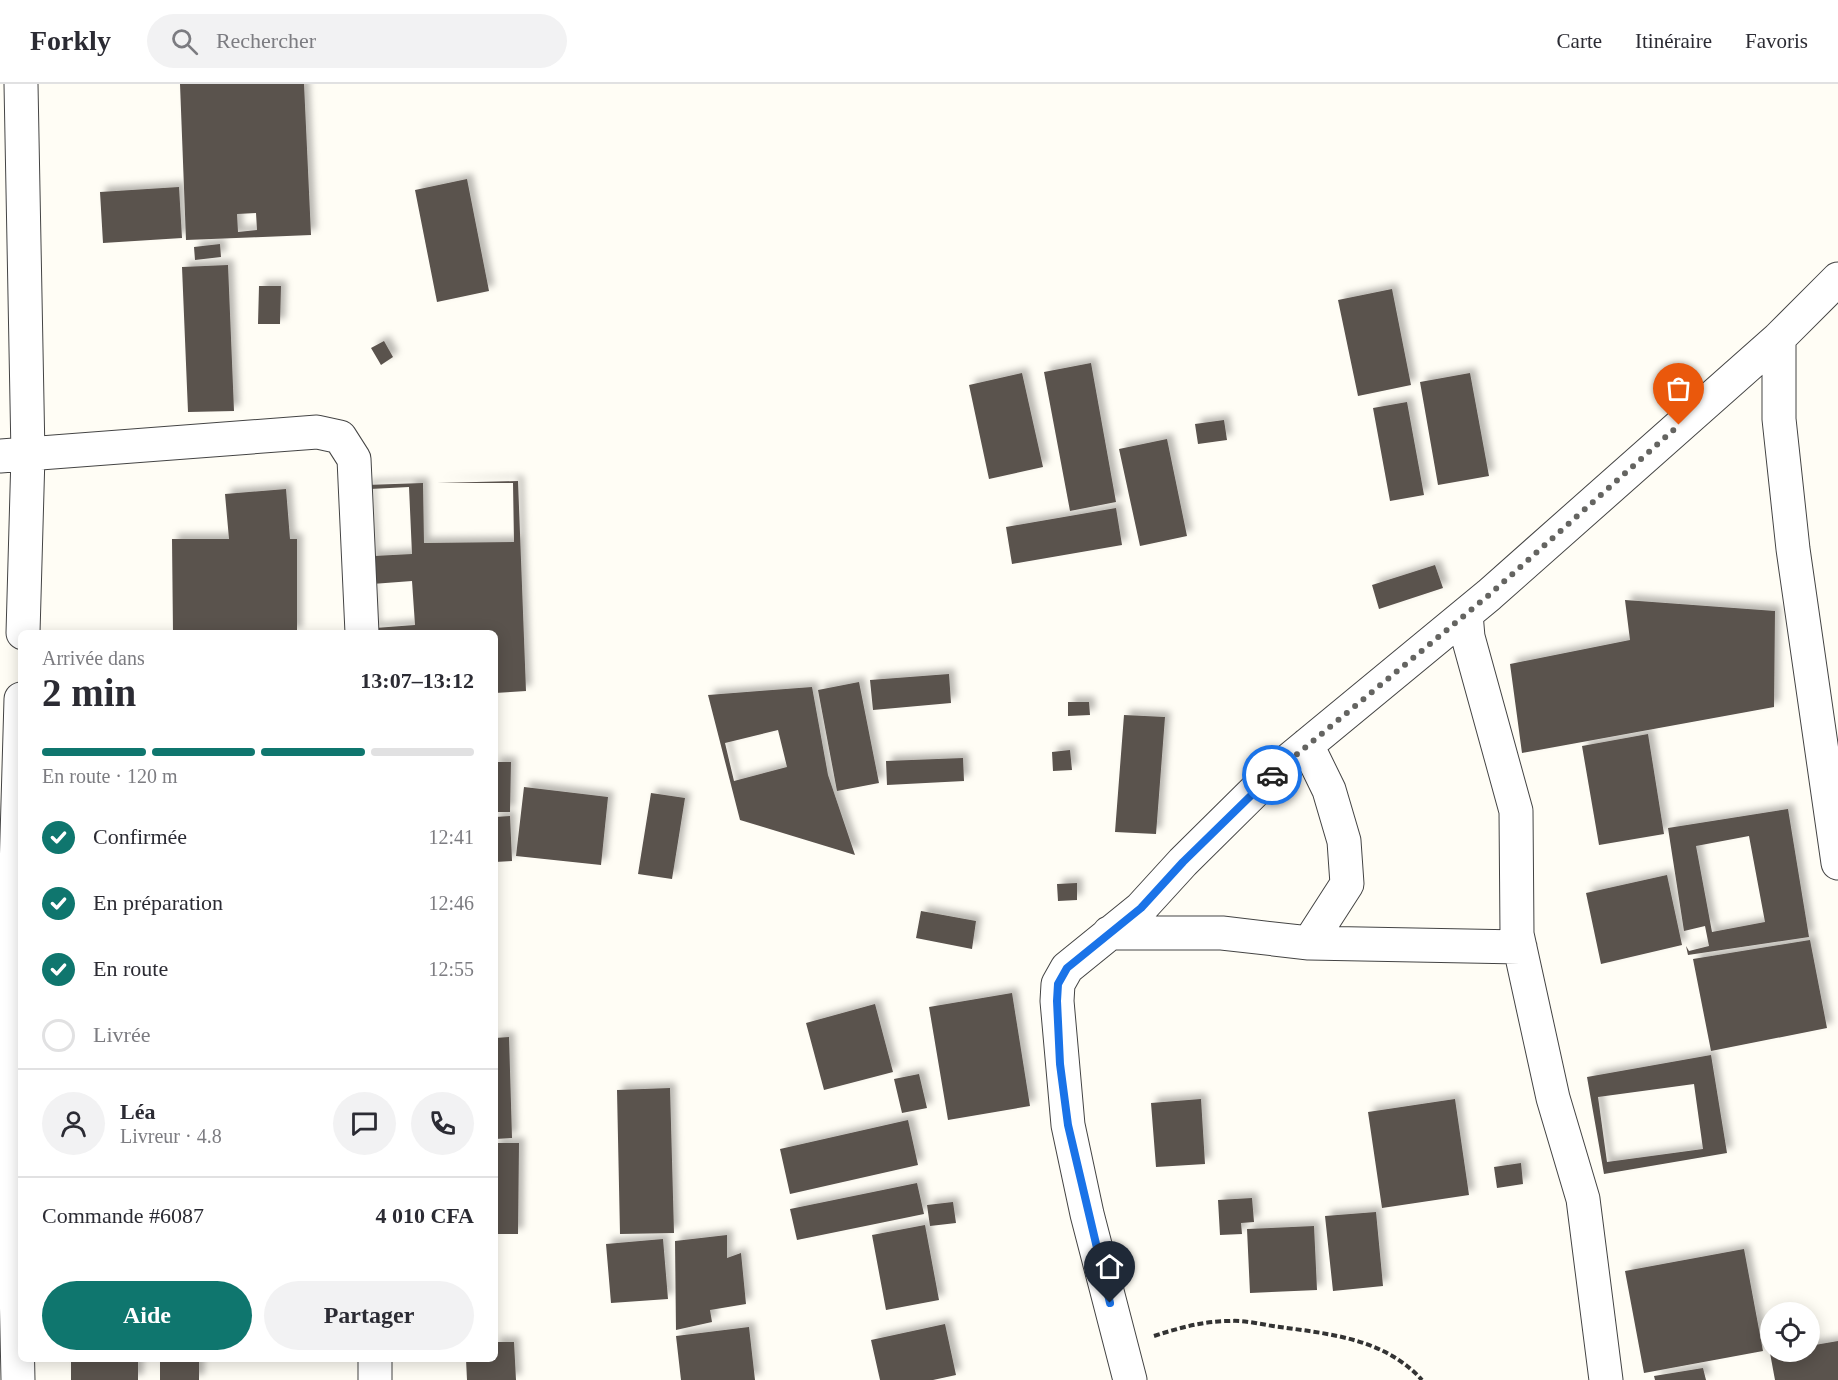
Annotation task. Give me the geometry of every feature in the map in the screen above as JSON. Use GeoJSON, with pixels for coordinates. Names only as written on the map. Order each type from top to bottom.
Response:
{"type":"FeatureCollection","features":[{"type":"Feature","properties":{"kind":"street"},"geometry":{"type":"LineString","coordinates":[[21,84],[14,455],[23,630]]}},
{"type":"Feature","properties":{"kind":"street"},"geometry":{"type":"LineString","coordinates":[[1130,1380],[1087,1214],[1068,1125],[1057,1001],[1058,984],[1067,968],[1141,908],[1183,862],[1256,790],[1466,614],[1779,338],[1838,279]]}},
{"type":"Feature","properties":{"kind":"street"},"geometry":{"type":"LineString","coordinates":[[1779,338],[1779,419],[1793,549],[1838,862]]}},
{"type":"Feature","properties":{"kind":"street"},"geometry":{"type":"LineString","coordinates":[[14,455],[317,432],[340,437],[354,459],[362,630]]}},
{"type":"Feature","properties":{"kind":"street"},"geometry":{"type":"LineString","coordinates":[[1466,614],[1468,637],[1516,811],[1517,934],[1553,1098],[1583,1199],[1606,1380]]}},
{"type":"Feature","properties":{"kind":"street"},"geometry":{"type":"LineString","coordinates":[[1307,745],[1329,790],[1344,841],[1347,884],[1309,943]]}},
{"type":"Feature","properties":{"kind":"street"},"geometry":{"type":"LineString","coordinates":[[18,802],[11,1044],[18,1380]]}},
{"type":"Feature","properties":{"kind":"street"},"geometry":{"type":"LineString","coordinates":[[1109,933],[1222,933],[1309,943],[1520,947]]}},
{"type":"Feature","properties":{"kind":"street"},"geometry":{"type":"LineString","coordinates":[[375,1362],[375,1380]]}},
{"type":"Feature","properties":{"kind":"path"},"geometry":{"type":"LineString","coordinates":[[1122,1347],[1185,1325],[1231,1320],[1329,1334],[1376,1346],[1411,1368],[1422,1380]]}},
{"type":"Feature","properties":{"kind":"building"},"geometry":{"type":"Polygon","coordinates":[[[180,84],[304,84],[311,235],[186,240],[180,84]],[[256,213],[237,214],[238,232],[257,230],[256,213]]]}},
{"type":"Feature","properties":{"kind":"building"},"geometry":{"type":"Polygon","coordinates":[[[467,179],[489,291],[437,302],[415,190],[467,179]]]}},
{"type":"Feature","properties":{"kind":"building"},"geometry":{"type":"Polygon","coordinates":[[[179,187],[182,238],[103,243],[100,192],[179,187]]]}},
{"type":"Feature","properties":{"kind":"building"},"geometry":{"type":"Polygon","coordinates":[[[220,244],[221,257],[195,260],[194,247],[220,244]]]}},
{"type":"Feature","properties":{"kind":"building"},"geometry":{"type":"Polygon","coordinates":[[[228,265],[234,411],[188,412],[182,267],[228,265]]]}},
{"type":"Feature","properties":{"kind":"building"},"geometry":{"type":"Polygon","coordinates":[[[259,286],[281,286],[280,324],[258,324],[259,286]]]}},
{"type":"Feature","properties":{"kind":"building"},"geometry":{"type":"Polygon","coordinates":[[[1392,289],[1411,385],[1358,396],[1338,300],[1392,289]]]}},
{"type":"Feature","properties":{"kind":"building"},"geometry":{"type":"Polygon","coordinates":[[[384,341],[393,357],[381,365],[371,348],[384,341]]]}},
{"type":"Feature","properties":{"kind":"building"},"geometry":{"type":"Polygon","coordinates":[[[1091,363],[1116,502],[1070,511],[1044,372],[1091,363]]]}},
{"type":"Feature","properties":{"kind":"building"},"geometry":{"type":"Polygon","coordinates":[[[1022,373],[1043,467],[989,479],[969,385],[1022,373]]]}},
{"type":"Feature","properties":{"kind":"building"},"geometry":{"type":"Polygon","coordinates":[[[1470,373],[1489,476],[1438,485],[1420,382],[1470,373]]]}},
{"type":"Feature","properties":{"kind":"building"},"geometry":{"type":"Polygon","coordinates":[[[1407,402],[1424,495],[1390,501],[1373,408],[1407,402]]]}},
{"type":"Feature","properties":{"kind":"building"},"geometry":{"type":"Polygon","coordinates":[[[1224,420],[1227,440],[1198,444],[1195,424],[1224,420]]]}},
{"type":"Feature","properties":{"kind":"building"},"geometry":{"type":"Polygon","coordinates":[[[1167,439],[1187,536],[1140,546],[1119,449],[1167,439]]]}},
{"type":"Feature","properties":{"kind":"building"},"geometry":{"type":"Polygon","coordinates":[[[518,481],[526,691],[498,693],[498,630],[371,630],[366,485],[423,483],[424,543],[514,542],[513,483],[437,483],[518,481]],[[409,487],[370,489],[374,556],[412,554],[409,487]],[[412,581],[372,584],[375,628],[415,625],[412,581]]]}},
{"type":"Feature","properties":{"kind":"building"},"geometry":{"type":"Polygon","coordinates":[[[286,489],[290,539],[297,539],[297,630],[173,630],[172,539],[229,539],[225,494],[286,489]]]}},
{"type":"Feature","properties":{"kind":"building"},"geometry":{"type":"Polygon","coordinates":[[[1116,508],[1122,545],[1012,564],[1006,527],[1116,508]]]}},
{"type":"Feature","properties":{"kind":"building"},"geometry":{"type":"Polygon","coordinates":[[[1435,565],[1443,588],[1379,609],[1372,585],[1435,565]]]}},
{"type":"Feature","properties":{"kind":"building"},"geometry":{"type":"Polygon","coordinates":[[[1625,600],[1775,611],[1774,707],[1522,753],[1510,664],[1630,640],[1625,600]]]}},
{"type":"Feature","properties":{"kind":"building"},"geometry":{"type":"Polygon","coordinates":[[[949,674],[951,703],[873,710],[870,680],[949,674]]]}},
{"type":"Feature","properties":{"kind":"building"},"geometry":{"type":"Polygon","coordinates":[[[859,682],[879,783],[837,791],[818,690],[859,682]]]}},
{"type":"Feature","properties":{"kind":"building"},"geometry":{"type":"Polygon","coordinates":[[[812,687],[828,775],[855,855],[740,820],[708,695],[812,687]],[[778,730],[725,743],[734,781],[787,767],[778,730]]]}},
{"type":"Feature","properties":{"kind":"building"},"geometry":{"type":"Polygon","coordinates":[[[1068,702],[1089,702],[1090,715],[1068,716],[1068,702]]]}},
{"type":"Feature","properties":{"kind":"building"},"geometry":{"type":"Polygon","coordinates":[[[1124,715],[1165,717],[1156,834],[1115,832],[1124,715]]]}},
{"type":"Feature","properties":{"kind":"building"},"geometry":{"type":"Polygon","coordinates":[[[1648,734],[1664,834],[1599,845],[1582,746],[1648,734]]]}},
{"type":"Feature","properties":{"kind":"building"},"geometry":{"type":"Polygon","coordinates":[[[1070,750],[1072,770],[1053,771],[1052,752],[1070,750]]]}},
{"type":"Feature","properties":{"kind":"building"},"geometry":{"type":"Polygon","coordinates":[[[963,758],[964,781],[887,785],[886,761],[963,758]]]}},
{"type":"Feature","properties":{"kind":"building"},"geometry":{"type":"Polygon","coordinates":[[[498,762],[511,762],[510,812],[498,812],[498,762]]]}},
{"type":"Feature","properties":{"kind":"building"},"geometry":{"type":"Polygon","coordinates":[[[524,787],[608,797],[601,865],[516,856],[524,787]]]}},
{"type":"Feature","properties":{"kind":"building"},"geometry":{"type":"Polygon","coordinates":[[[651,793],[685,798],[672,879],[638,874],[651,793]]]}},
{"type":"Feature","properties":{"kind":"building"},"geometry":{"type":"Polygon","coordinates":[[[1788,809],[1809,937],[1688,955],[1686,946],[1689,951],[1709,946],[1705,926],[1684,931],[1668,828],[1788,809]],[[1749,836],[1696,846],[1712,932],[1765,922],[1749,836]]]}},
{"type":"Feature","properties":{"kind":"building"},"geometry":{"type":"Polygon","coordinates":[[[510,816],[512,861],[498,862],[498,817],[510,816]]]}},
{"type":"Feature","properties":{"kind":"building"},"geometry":{"type":"Polygon","coordinates":[[[1667,875],[1682,945],[1601,964],[1586,893],[1667,875]]]}},
{"type":"Feature","properties":{"kind":"building"},"geometry":{"type":"Polygon","coordinates":[[[1077,883],[1077,900],[1058,901],[1057,884],[1077,883]]]}},
{"type":"Feature","properties":{"kind":"building"},"geometry":{"type":"Polygon","coordinates":[[[921,911],[976,921],[972,949],[916,938],[921,911]]]}},
{"type":"Feature","properties":{"kind":"building"},"geometry":{"type":"Polygon","coordinates":[[[1810,940],[1827,1028],[1711,1051],[1693,959],[1810,940]]]}},
{"type":"Feature","properties":{"kind":"building"},"geometry":{"type":"Polygon","coordinates":[[[1012,993],[1030,1106],[948,1120],[929,1007],[1012,993]]]}},
{"type":"Feature","properties":{"kind":"building"},"geometry":{"type":"Polygon","coordinates":[[[875,1004],[893,1072],[824,1090],[806,1023],[875,1004]]]}},
{"type":"Feature","properties":{"kind":"building"},"geometry":{"type":"Polygon","coordinates":[[[509,1037],[512,1138],[498,1139],[498,1038],[509,1037]]]}},
{"type":"Feature","properties":{"kind":"building"},"geometry":{"type":"Polygon","coordinates":[[[1711,1055],[1727,1153],[1604,1174],[1587,1077],[1711,1055]],[[1694,1084],[1598,1097],[1607,1162],[1703,1149],[1694,1084]]]}},
{"type":"Feature","properties":{"kind":"building"},"geometry":{"type":"Polygon","coordinates":[[[919,1074],[927,1108],[902,1113],[894,1079],[919,1074]]]}},
{"type":"Feature","properties":{"kind":"building"},"geometry":{"type":"Polygon","coordinates":[[[670,1088],[674,1233],[620,1234],[617,1090],[670,1088]]]}},
{"type":"Feature","properties":{"kind":"building"},"geometry":{"type":"Polygon","coordinates":[[[1201,1099],[1205,1164],[1156,1167],[1151,1103],[1201,1099]]]}},
{"type":"Feature","properties":{"kind":"building"},"geometry":{"type":"Polygon","coordinates":[[[1455,1099],[1469,1195],[1382,1208],[1368,1112],[1455,1099]]]}},
{"type":"Feature","properties":{"kind":"building"},"geometry":{"type":"Polygon","coordinates":[[[908,1120],[918,1165],[790,1194],[780,1149],[908,1120]]]}},
{"type":"Feature","properties":{"kind":"building"},"geometry":{"type":"Polygon","coordinates":[[[498,1143],[519,1143],[518,1234],[498,1234],[498,1143]]]}},
{"type":"Feature","properties":{"kind":"building"},"geometry":{"type":"Polygon","coordinates":[[[1521,1163],[1523,1184],[1497,1188],[1494,1167],[1521,1163]]]}},
{"type":"Feature","properties":{"kind":"building"},"geometry":{"type":"Polygon","coordinates":[[[917,1183],[924,1214],[797,1240],[790,1209],[917,1183]]]}},
{"type":"Feature","properties":{"kind":"building"},"geometry":{"type":"Polygon","coordinates":[[[1252,1198],[1254,1222],[1241,1223],[1242,1234],[1220,1235],[1218,1200],[1252,1198]]]}},
{"type":"Feature","properties":{"kind":"building"},"geometry":{"type":"Polygon","coordinates":[[[953,1202],[956,1223],[930,1226],[927,1205],[953,1202]]]}},
{"type":"Feature","properties":{"kind":"building"},"geometry":{"type":"Polygon","coordinates":[[[1376,1212],[1383,1286],[1333,1291],[1325,1216],[1376,1212]]]}},
{"type":"Feature","properties":{"kind":"building"},"geometry":{"type":"Polygon","coordinates":[[[925,1225],[939,1300],[886,1310],[872,1235],[925,1225]]]}},
{"type":"Feature","properties":{"kind":"building"},"geometry":{"type":"Polygon","coordinates":[[[1314,1226],[1317,1290],[1250,1293],[1247,1229],[1314,1226]]]}},
{"type":"Feature","properties":{"kind":"building"},"geometry":{"type":"Polygon","coordinates":[[[727,1235],[727,1258],[741,1253],[746,1304],[710,1310],[712,1322],[676,1330],[675,1241],[727,1235]]]}},
{"type":"Feature","properties":{"kind":"building"},"geometry":{"type":"Polygon","coordinates":[[[663,1239],[668,1299],[611,1303],[606,1244],[663,1239]]]}},
{"type":"Feature","properties":{"kind":"building"},"geometry":{"type":"Polygon","coordinates":[[[1744,1249],[1760,1335],[1760,1352],[1644,1373],[1625,1271],[1744,1249]]]}},
{"type":"Feature","properties":{"kind":"building"},"geometry":{"type":"Polygon","coordinates":[[[945,1324],[956,1375],[933,1380],[880,1380],[871,1340],[945,1324]]]}},
{"type":"Feature","properties":{"kind":"building"},"geometry":{"type":"Polygon","coordinates":[[[749,1327],[755,1380],[681,1380],[676,1336],[749,1327]]]}},
{"type":"Feature","properties":{"kind":"building"},"geometry":{"type":"Polygon","coordinates":[[[1838,1341],[1838,1380],[1775,1380],[1772,1362],[1820,1362],[1820,1344],[1838,1341]]]}},
{"type":"Feature","properties":{"kind":"building"},"geometry":{"type":"Polygon","coordinates":[[[498,1342],[514,1342],[516,1380],[467,1380],[466,1362],[498,1362],[498,1342]]]}},
{"type":"Feature","properties":{"kind":"building"},"geometry":{"type":"Polygon","coordinates":[[[71,1362],[138,1362],[138,1380],[71,1380],[71,1362]]]}},
{"type":"Feature","properties":{"kind":"building"},"geometry":{"type":"Polygon","coordinates":[[[160,1362],[199,1362],[199,1380],[160,1380],[160,1362]]]}},
{"type":"Feature","properties":{"kind":"building"},"geometry":{"type":"Polygon","coordinates":[[[1703,1368],[1706,1380],[1655,1380],[1654,1376],[1703,1368]]]}},
{"type":"Feature","properties":{"kind":"way so far"},"geometry":{"type":"LineString","coordinates":[[1272,775],[1489,595],[1679,425]]}},
{"type":"Feature","properties":{"kind":"route"},"geometry":{"type":"LineString","coordinates":[[1110,1303],[1087,1214],[1068,1125],[1060,1064],[1058,984],[1067,968],[1141,908],[1183,862],[1272,775]]}}]}
